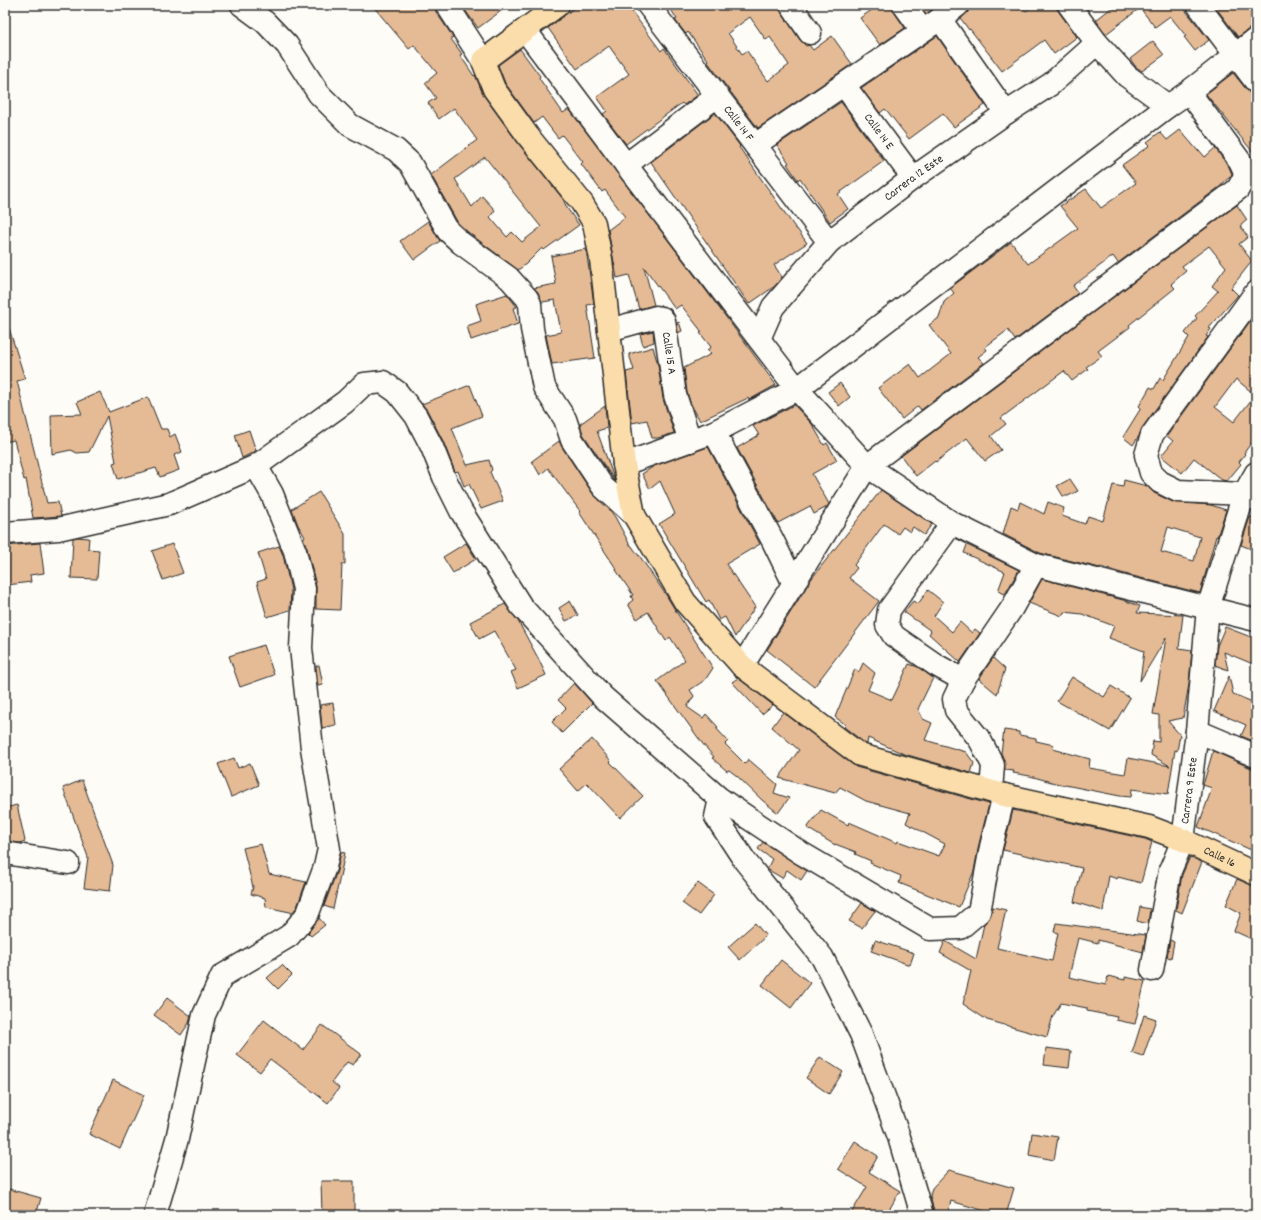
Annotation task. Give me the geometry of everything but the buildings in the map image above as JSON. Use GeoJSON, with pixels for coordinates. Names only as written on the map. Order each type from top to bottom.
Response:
{"type":"FeatureCollection","features":[{"type":"Feature","properties":{"kind":"main road"},"geometry":{"type":"LineString","coordinates":[[483,61],[558,5]]}},
{"type":"Feature","properties":{"kind":"main road","name":"Calle 16"},"geometry":{"type":"LineString","coordinates":[[483,61],[494,89],[528,136],[582,203],[594,223],[601,259],[624,464],[634,514],[685,602],[742,666],[860,755],[998,793],[1149,827],[1184,840],[1256,874]]}},
{"type":"Feature","properties":{"kind":"street"},"geometry":{"type":"LineString","coordinates":[[242,5],[265,22],[288,45],[319,94],[350,125],[396,150],[410,163],[448,230],[461,244],[510,278],[528,298],[530,304],[532,329],[544,387],[564,419],[572,440],[603,487],[634,514]]}},
{"type":"Feature","properties":{"kind":"street"},"geometry":{"type":"LineString","coordinates":[[447,5],[483,61]]}},
{"type":"Feature","properties":{"kind":"street","name":"Calle 14 F"},"geometry":{"type":"LineString","coordinates":[[648,5],[829,242]]}},
{"type":"Feature","properties":{"kind":"street"},"geometry":{"type":"LineString","coordinates":[[791,5],[810,33]]}},
{"type":"Feature","properties":{"kind":"street"},"geometry":{"type":"LineString","coordinates":[[904,5],[931,25],[1006,112]]}},
{"type":"Feature","properties":{"kind":"street"},"geometry":{"type":"LineString","coordinates":[[755,145],[958,5]]}},
{"type":"Feature","properties":{"kind":"street"},"geometry":{"type":"LineString","coordinates":[[1069,5],[1097,43],[1127,76],[1168,106]]}},
{"type":"Feature","properties":{"kind":"street"},"geometry":{"type":"LineString","coordinates":[[1198,5],[1256,82]]}},
{"type":"Feature","properties":{"kind":"street"},"geometry":{"type":"LineString","coordinates":[[525,30],[797,389],[867,466],[952,523],[1036,565],[1256,620]]}},
{"type":"Feature","properties":{"kind":"street"},"geometry":{"type":"LineString","coordinates":[[624,464],[714,432],[797,389],[1168,106],[1189,92],[1256,39]]}},
{"type":"Feature","properties":{"kind":"street","name":"Carrera 12 Este"},"geometry":{"type":"LineString","coordinates":[[759,339],[773,307],[829,242],[913,178],[1006,112],[1051,84],[1097,43]]}},
{"type":"Feature","properties":{"kind":"street","name":"Calle 14 E"},"geometry":{"type":"LineString","coordinates":[[844,85],[913,178]]}},
{"type":"Feature","properties":{"kind":"street"},"geometry":{"type":"LineString","coordinates":[[742,666],[867,466],[1238,189],[1246,174],[1240,161],[1189,92]]}},
{"type":"Feature","properties":{"kind":"street"},"geometry":{"type":"LineString","coordinates":[[626,165],[717,96]]}},
{"type":"Feature","properties":{"kind":"street"},"geometry":{"type":"LineString","coordinates":[[1250,496],[1178,491],[1160,482],[1151,473],[1146,455],[1152,435],[1252,304]]}},
{"type":"Feature","properties":{"kind":"street","name":"Calle 15 A"},"geometry":{"type":"LineString","coordinates":[[609,330],[656,317],[662,318],[664,321],[675,395],[690,441]]}},
{"type":"Feature","properties":{"kind":"street"},"geometry":{"type":"LineString","coordinates":[[5,533],[58,528],[169,504],[256,466],[345,402],[364,384],[383,382],[397,392],[416,416],[461,511],[521,606],[603,697],[720,799],[800,853],[930,928],[960,928],[979,912],[991,847],[998,793],[993,765],[980,740],[956,710],[954,699],[963,680],[1012,608],[1036,565]]}},
{"type":"Feature","properties":{"kind":"street"},"geometry":{"type":"LineString","coordinates":[[714,432],[772,539],[794,584]]}},
{"type":"Feature","properties":{"kind":"street"},"geometry":{"type":"LineString","coordinates":[[155,1215],[177,1139],[204,1015],[222,976],[289,936],[300,923],[308,913],[325,867],[329,849],[312,748],[301,648],[304,589],[295,551],[272,494],[256,466]]}},
{"type":"Feature","properties":{"kind":"street","name":"Carrera 9 Este"},"geometry":{"type":"LineString","coordinates":[[1152,970],[1170,871],[1184,840],[1197,732],[1208,608],[1250,496],[1256,473]]}},
{"type":"Feature","properties":{"kind":"street"},"geometry":{"type":"LineString","coordinates":[[952,523],[889,610],[887,625],[894,636],[936,665],[963,680]]}},
{"type":"Feature","properties":{"kind":"street"},"geometry":{"type":"LineString","coordinates":[[1197,732],[1256,756]]}},
{"type":"Feature","properties":{"kind":"street"},"geometry":{"type":"LineString","coordinates":[[720,799],[716,817],[745,862],[822,956],[861,1034],[899,1137],[922,1215]]}},
{"type":"Feature","properties":{"kind":"street"},"geometry":{"type":"LineString","coordinates":[[5,853],[68,863]]}}]}
